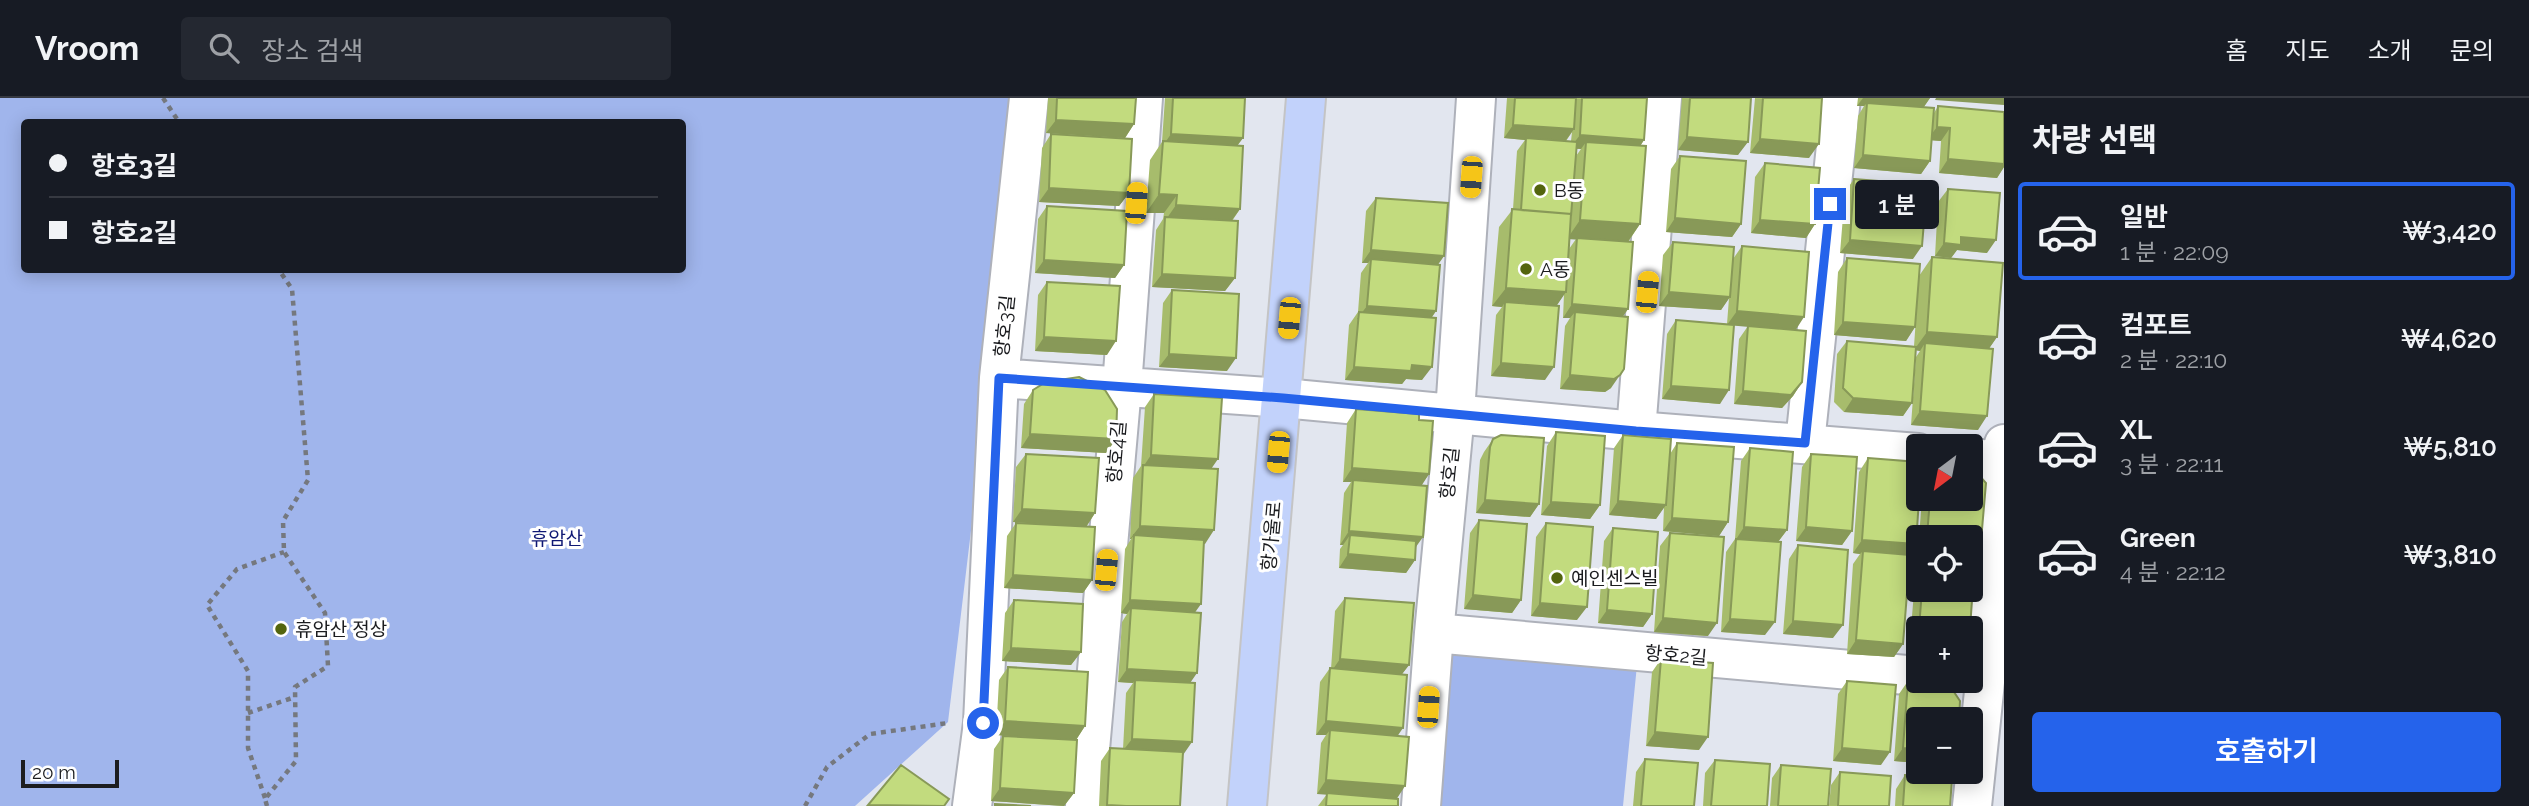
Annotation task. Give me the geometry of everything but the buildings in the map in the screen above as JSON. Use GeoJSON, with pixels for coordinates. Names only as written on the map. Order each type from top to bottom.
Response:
{"type":"FeatureCollection","features":[{"type":"Feature","properties":{"kind":"main road","name":"항가울로"},"geometry":{"type":"LineString","coordinates":[[1247,806],[1306,98]]}},
{"type":"Feature","properties":{"kind":"street","name":"항호3길"},"geometry":{"type":"LineString","coordinates":[[972,806],[983,723],[999,378],[1029,98]]}},
{"type":"Feature","properties":{"kind":"street","name":"항호4길"},"geometry":{"type":"LineString","coordinates":[[1085,806],[1122,387],[1143,98]]}},
{"type":"Feature","properties":{"kind":"street","name":"항호길"},"geometry":{"type":"LineString","coordinates":[[1421,806],[1455,413],[1476,98]]}},
{"type":"Feature","properties":{"kind":"street"},"geometry":{"type":"LineString","coordinates":[[1636,431],[1662,98]]}},
{"type":"Feature","properties":{"kind":"street"},"geometry":{"type":"LineString","coordinates":[[1805,443],[1841,98]]}},
{"type":"Feature","properties":{"kind":"street"},"geometry":{"type":"LineString","coordinates":[[999,378],[1283,398],[1636,431],[1906,452]]}},
{"type":"Feature","properties":{"kind":"street"},"geometry":{"type":"LineString","coordinates":[[1980,616],[1992,454]]}},
{"type":"Feature","properties":{"kind":"street","name":"항호2길"},"geometry":{"type":"LineString","coordinates":[[1434,633],[1906,675]]}},
{"type":"Feature","properties":{"kind":"street"},"geometry":{"type":"LineString","coordinates":[[1972,806],[1975,693]]}},
{"type":"Feature","properties":{"kind":"path"},"geometry":{"type":"LineString","coordinates":[[163,98],[177,119]]}},
{"type":"Feature","properties":{"kind":"path"},"geometry":{"type":"LineString","coordinates":[[265,799],[296,761],[295,687],[328,666],[326,612],[284,552],[283,521],[308,480],[292,289],[281,273]]}},
{"type":"Feature","properties":{"kind":"path"},"geometry":{"type":"LineString","coordinates":[[267,806],[248,748],[248,671],[207,605],[237,569],[284,552]]}},
{"type":"Feature","properties":{"kind":"path"},"geometry":{"type":"LineString","coordinates":[[248,713],[295,697]]}},
{"type":"Feature","properties":{"kind":"path"},"geometry":{"type":"LineString","coordinates":[[805,806],[827,767],[870,734],[956,722],[983,723]]}},
{"type":"Feature","properties":{"kind":"green space","name":"휴암산"},"geometry":{"type":"Polygon","coordinates":[[[0,98],[1023,98],[948,722],[855,806],[0,806],[0,98]]]}},
{"type":"Feature","properties":{"kind":"green space"},"geometry":{"type":"Polygon","coordinates":[[[1452,647],[1637,665],[1623,806],[1437,806],[1452,647]]]}},
{"type":"Feature","properties":{"kind":"place","name":"B동"},"geometry":{"type":"Point","coordinates":[1540,190]}},
{"type":"Feature","properties":{"kind":"place","name":"A동"},"geometry":{"type":"Point","coordinates":[1526,269]}},
{"type":"Feature","properties":{"kind":"place","name":"예인센스빌"},"geometry":{"type":"Point","coordinates":[1557,578]}},
{"type":"Feature","properties":{"kind":"place","name":"휴암산 정상"},"geometry":{"type":"Point","coordinates":[281,629]}},
{"type":"Feature","properties":{"kind":"route"},"geometry":{"type":"LineString","coordinates":[[983,723],[999,378],[1283,398],[1636,431],[1805,443],[1830,204]]}}]}
